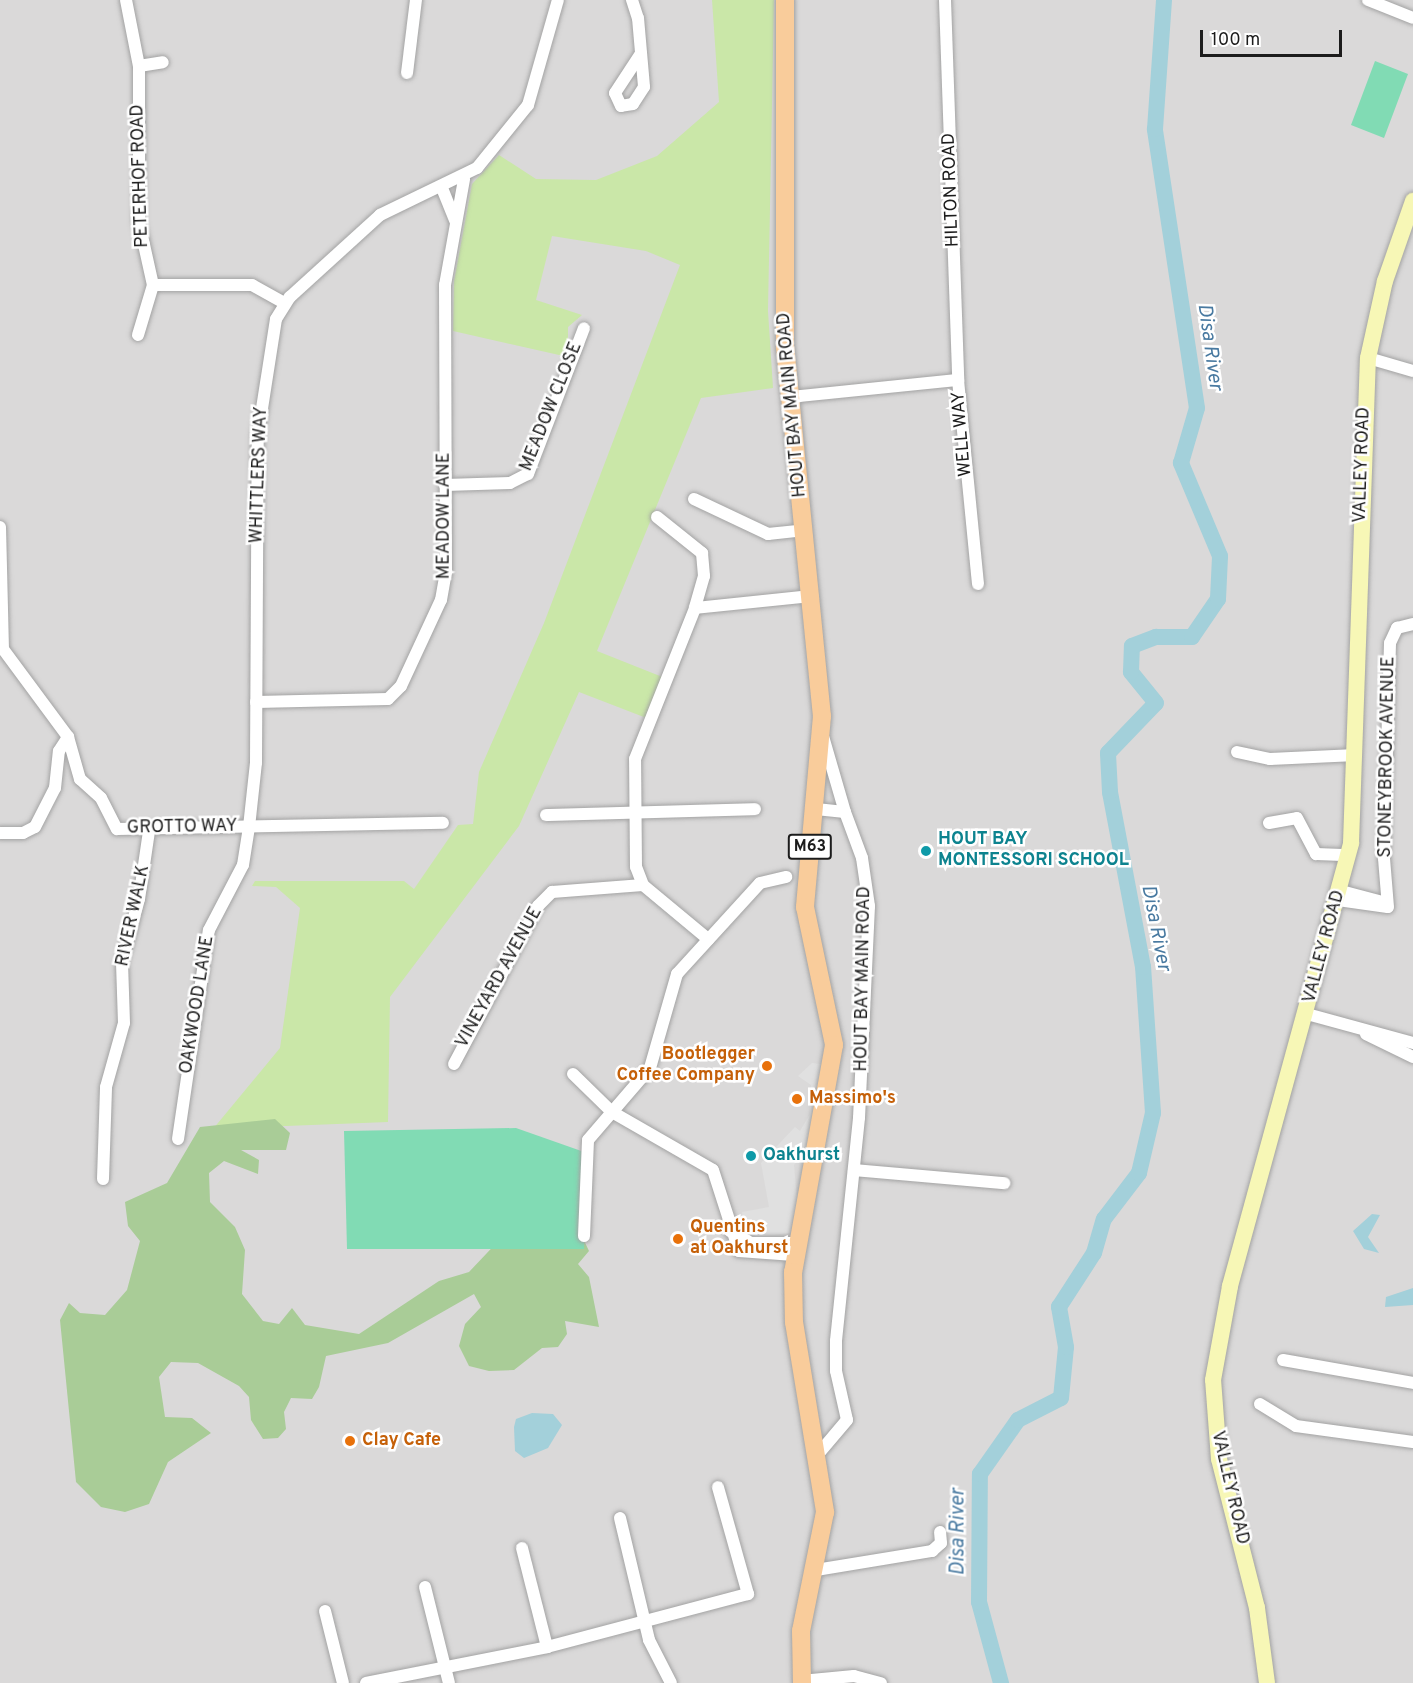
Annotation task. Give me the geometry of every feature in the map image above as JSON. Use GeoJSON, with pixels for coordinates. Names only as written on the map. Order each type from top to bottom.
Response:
{"type":"FeatureCollection","features":[{"type":"Feature","properties":{"kind":"main road","name":"HOUT BAY MAIN ROAD"},"geometry":{"type":"LineString","coordinates":[[785,0],[783,302],[790,397],[812,596],[822,733],[804,907],[833,1021],[834,1051],[795,1249],[794,1322],[819,1453],[825,1512],[816,1570],[801,1632],[802,1682]]}},
{"type":"Feature","properties":{"kind":"street","name":"PETERHOF ROAD"},"geometry":{"type":"LineString","coordinates":[[126,0],[139,66],[139,222],[153,285]]}},
{"type":"Feature","properties":{"kind":"street"},"geometry":{"type":"LineString","coordinates":[[407,73],[416,0]]}},
{"type":"Feature","properties":{"kind":"street","name":"WHITTLERS WAY"},"geometry":{"type":"LineString","coordinates":[[245,827],[256,702],[258,434],[273,330],[285,303],[381,215],[400,202],[464,179],[525,111],[558,0]]}},
{"type":"Feature","properties":{"kind":"street"},"geometry":{"type":"LineString","coordinates":[[632,0],[640,55]]}},
{"type":"Feature","properties":{"kind":"street","name":"HILTON ROAD"},"geometry":{"type":"LineString","coordinates":[[945,0],[958,380]]}},
{"type":"Feature","properties":{"kind":"street"},"geometry":{"type":"LineString","coordinates":[[1368,0],[1413,18]]}},
{"type":"Feature","properties":{"kind":"street"},"geometry":{"type":"LineString","coordinates":[[139,66],[163,62]]}},
{"type":"Feature","properties":{"kind":"street"},"geometry":{"type":"LineString","coordinates":[[455,221],[464,179]]}},
{"type":"Feature","properties":{"kind":"street","name":"MEADOW LANE"},"geometry":{"type":"LineString","coordinates":[[256,702],[381,701],[396,692],[445,589],[444,300],[455,221],[442,188]]}},
{"type":"Feature","properties":{"kind":"street","name":"VALLEY ROAD"},"geometry":{"type":"LineString","coordinates":[[1267,1683],[1257,1608],[1219,1459],[1213,1380],[1230,1286],[1340,896],[1349,855],[1356,755],[1368,358],[1385,281],[1413,201]]}},
{"type":"Feature","properties":{"kind":"street"},"geometry":{"type":"LineString","coordinates":[[138,334],[153,285],[252,285],[285,303]]}},
{"type":"Feature","properties":{"kind":"street","name":"MEADOW CLOSE"},"geometry":{"type":"LineString","coordinates":[[445,485],[510,483],[528,474],[584,328]]}},
{"type":"Feature","properties":{"kind":"street"},"geometry":{"type":"LineString","coordinates":[[1368,358],[1413,371]]}},
{"type":"Feature","properties":{"kind":"street","name":"WELL WAY"},"geometry":{"type":"LineString","coordinates":[[790,397],[958,380],[978,584]]}},
{"type":"Feature","properties":{"kind":"street"},"geometry":{"type":"LineString","coordinates":[[694,499],[768,534],[805,530]]}},
{"type":"Feature","properties":{"kind":"street"},"geometry":{"type":"LineString","coordinates":[[657,517],[702,553],[704,576],[695,608],[635,759],[636,867],[643,885],[708,939]]}},
{"type":"Feature","properties":{"kind":"street","name":"GROTTO WAY"},"geometry":{"type":"LineString","coordinates":[[0,527],[3,649],[68,737],[80,779],[101,798],[115,827],[149,831],[443,823]]}},
{"type":"Feature","properties":{"kind":"street"},"geometry":{"type":"LineString","coordinates":[[695,608],[812,596]]}},
{"type":"Feature","properties":{"kind":"street","name":"STONEYBROOK AVENUE"},"geometry":{"type":"LineString","coordinates":[[1340,896],[1386,903],[1390,643],[1398,628],[1413,624]]}},
{"type":"Feature","properties":{"kind":"street","name":"HOUT BAY MAIN ROAD"},"geometry":{"type":"LineString","coordinates":[[819,1453],[847,1420],[836,1352],[854,1170],[869,906],[864,865],[845,812],[822,733]]}},
{"type":"Feature","properties":{"kind":"street"},"geometry":{"type":"LineString","coordinates":[[0,833],[23,833],[35,827],[55,788],[59,751],[68,737]]}},
{"type":"Feature","properties":{"kind":"street"},"geometry":{"type":"LineString","coordinates":[[1237,752],[1270,759],[1356,755]]}},
{"type":"Feature","properties":{"kind":"street"},"geometry":{"type":"LineString","coordinates":[[816,808],[845,812]]}},
{"type":"Feature","properties":{"kind":"street"},"geometry":{"type":"LineString","coordinates":[[546,815],[755,809]]}},
{"type":"Feature","properties":{"kind":"street"},"geometry":{"type":"LineString","coordinates":[[1269,823],[1297,818],[1316,854],[1349,855]]}},
{"type":"Feature","properties":{"kind":"street","name":"OAKWOOD LANE"},"geometry":{"type":"LineString","coordinates":[[178,1139],[209,930],[236,876],[245,827]]}},
{"type":"Feature","properties":{"kind":"street","name":"RIVER WALK"},"geometry":{"type":"LineString","coordinates":[[103,1179],[106,1087],[124,1023],[123,955],[140,899],[149,831]]}},
{"type":"Feature","properties":{"kind":"street"},"geometry":{"type":"LineString","coordinates":[[584,1236],[587,1142],[650,1068],[677,974],[760,883],[786,877]]}},
{"type":"Feature","properties":{"kind":"street","name":"VINEYARD AVENUE"},"geometry":{"type":"LineString","coordinates":[[454,1064],[548,894],[643,885]]}},
{"type":"Feature","properties":{"kind":"street"},"geometry":{"type":"LineString","coordinates":[[1307,1014],[1364,1033],[1413,1043]]}},
{"type":"Feature","properties":{"kind":"street"},"geometry":{"type":"LineString","coordinates":[[1364,1033],[1413,1057]]}},
{"type":"Feature","properties":{"kind":"street"},"geometry":{"type":"LineString","coordinates":[[573,1074],[612,1112],[708,1166],[721,1181],[729,1231],[751,1243],[795,1249]]}},
{"type":"Feature","properties":{"kind":"street"},"geometry":{"type":"LineString","coordinates":[[854,1170],[1004,1183]]}},
{"type":"Feature","properties":{"kind":"street"},"geometry":{"type":"LineString","coordinates":[[1283,1360],[1413,1383]]}},
{"type":"Feature","properties":{"kind":"street"},"geometry":{"type":"LineString","coordinates":[[1260,1404],[1296,1426],[1413,1442]]}},
{"type":"Feature","properties":{"kind":"street"},"geometry":{"type":"LineString","coordinates":[[366,1683],[444,1664],[547,1647],[646,1623],[653,1617],[748,1594],[718,1487]]}},
{"type":"Feature","properties":{"kind":"street"},"geometry":{"type":"LineString","coordinates":[[620,1518],[651,1647],[671,1683]]}},
{"type":"Feature","properties":{"kind":"street"},"geometry":{"type":"LineString","coordinates":[[816,1570],[932,1551],[940,1545],[940,1532]]}},
{"type":"Feature","properties":{"kind":"street"},"geometry":{"type":"LineString","coordinates":[[522,1548],[547,1647]]}},
{"type":"Feature","properties":{"kind":"street"},"geometry":{"type":"LineString","coordinates":[[425,1587],[448,1683]]}},
{"type":"Feature","properties":{"kind":"street"},"geometry":{"type":"LineString","coordinates":[[325,1611],[343,1683]]}},
{"type":"Feature","properties":{"kind":"street"},"geometry":{"type":"LineString","coordinates":[[802,1682],[854,1676],[881,1683]]}},
{"type":"Feature","properties":{"kind":"shaded area"},"geometry":{"type":"Polygon","coordinates":[[[0,0],[1413,0],[1413,1683],[0,1683],[0,0]]]}},
{"type":"Feature","properties":{"kind":"shaded area"},"geometry":{"type":"Polygon","coordinates":[[[812,1063],[828,1065],[811,1141],[794,1165],[797,1199],[790,1233],[756,1237],[745,1229],[742,1212],[769,1207],[761,1163],[795,1127],[800,1131],[810,1114],[811,1085],[798,1076],[812,1063]]]}},
{"type":"Feature","properties":{"kind":"green space"},"geometry":{"type":"Polygon","coordinates":[[[712,0],[774,0],[768,311],[773,388],[701,398],[597,651],[665,678],[649,719],[579,692],[519,826],[390,997],[388,1122],[213,1129],[280,1048],[300,908],[276,887],[252,886],[255,881],[404,881],[414,889],[458,825],[473,824],[479,772],[544,623],[680,265],[646,251],[552,236],[536,300],[582,315],[568,327],[568,357],[453,331],[454,281],[472,184],[499,155],[536,179],[596,180],[657,156],[719,102],[712,0]]]}},
{"type":"Feature","properties":{"kind":"green space"},"geometry":{"type":"Polygon","coordinates":[[[1375,61],[1408,74],[1384,138],[1351,125],[1375,61]]]}},
{"type":"Feature","properties":{"kind":"green space"},"geometry":{"type":"Polygon","coordinates":[[[275,1119],[290,1133],[286,1150],[241,1150],[259,1160],[258,1174],[224,1161],[209,1173],[210,1202],[235,1227],[245,1250],[242,1294],[263,1321],[279,1324],[292,1308],[305,1325],[359,1334],[439,1281],[469,1272],[504,1235],[579,1230],[589,1251],[578,1264],[589,1277],[599,1327],[565,1321],[567,1334],[558,1347],[542,1348],[514,1370],[489,1371],[469,1366],[459,1346],[465,1324],[481,1307],[474,1294],[388,1343],[326,1356],[319,1387],[312,1399],[291,1398],[284,1412],[286,1429],[278,1438],[263,1439],[251,1420],[249,1397],[239,1386],[198,1363],[171,1362],[159,1377],[165,1417],[192,1418],[211,1433],[168,1462],[149,1504],[125,1512],[101,1507],[76,1482],[60,1320],[69,1303],[80,1313],[105,1315],[127,1290],[140,1241],[128,1226],[125,1202],[167,1183],[200,1127],[275,1119]]]}},
{"type":"Feature","properties":{"kind":"green space"},"geometry":{"type":"Polygon","coordinates":[[[516,1128],[587,1153],[584,1249],[347,1249],[344,1131],[516,1128]]]}},
{"type":"Feature","properties":{"kind":"water"},"geometry":{"type":"Polygon","coordinates":[[[1372,1214],[1380,1215],[1368,1237],[1379,1253],[1364,1249],[1353,1231],[1372,1214]]]}},
{"type":"Feature","properties":{"kind":"water"},"geometry":{"type":"Polygon","coordinates":[[[1413,1288],[1413,1305],[1385,1307],[1386,1297],[1413,1288]]]}},
{"type":"Feature","properties":{"kind":"water"},"geometry":{"type":"Polygon","coordinates":[[[532,1413],[553,1414],[562,1425],[548,1448],[524,1458],[515,1451],[514,1427],[516,1419],[532,1413]]]}},
{"type":"Feature","properties":{"kind":"waterway","name":"Disa River"},"geometry":{"type":"LineString","coordinates":[[1001,1683],[979,1602],[980,1474],[1018,1420],[1061,1398],[1066,1347],[1059,1307],[1094,1253],[1104,1219],[1139,1173],[1153,1113],[1143,967],[1110,792],[1108,753],[1156,703],[1131,672],[1132,646],[1156,637],[1192,637],[1218,599],[1220,556],[1181,463],[1197,408],[1155,129],[1164,0]]}},
{"type":"Feature","properties":{"kind":"place","name":"HOUT BAY MONTESSORI SCHOOL"},"geometry":{"type":"Point","coordinates":[926,851]}},
{"type":"Feature","properties":{"kind":"place","name":"Bootlegger Coffee Company"},"geometry":{"type":"Point","coordinates":[767,1066]}},
{"type":"Feature","properties":{"kind":"place","name":"Massimo's"},"geometry":{"type":"Point","coordinates":[797,1099]}},
{"type":"Feature","properties":{"kind":"place","name":"Oakhurst"},"geometry":{"type":"Point","coordinates":[751,1156]}},
{"type":"Feature","properties":{"kind":"place","name":"Quentins at Oakhurst"},"geometry":{"type":"Point","coordinates":[678,1239]}},
{"type":"Feature","properties":{"kind":"place","name":"Clay Cafe"},"geometry":{"type":"Point","coordinates":[350,1441]}}]}
